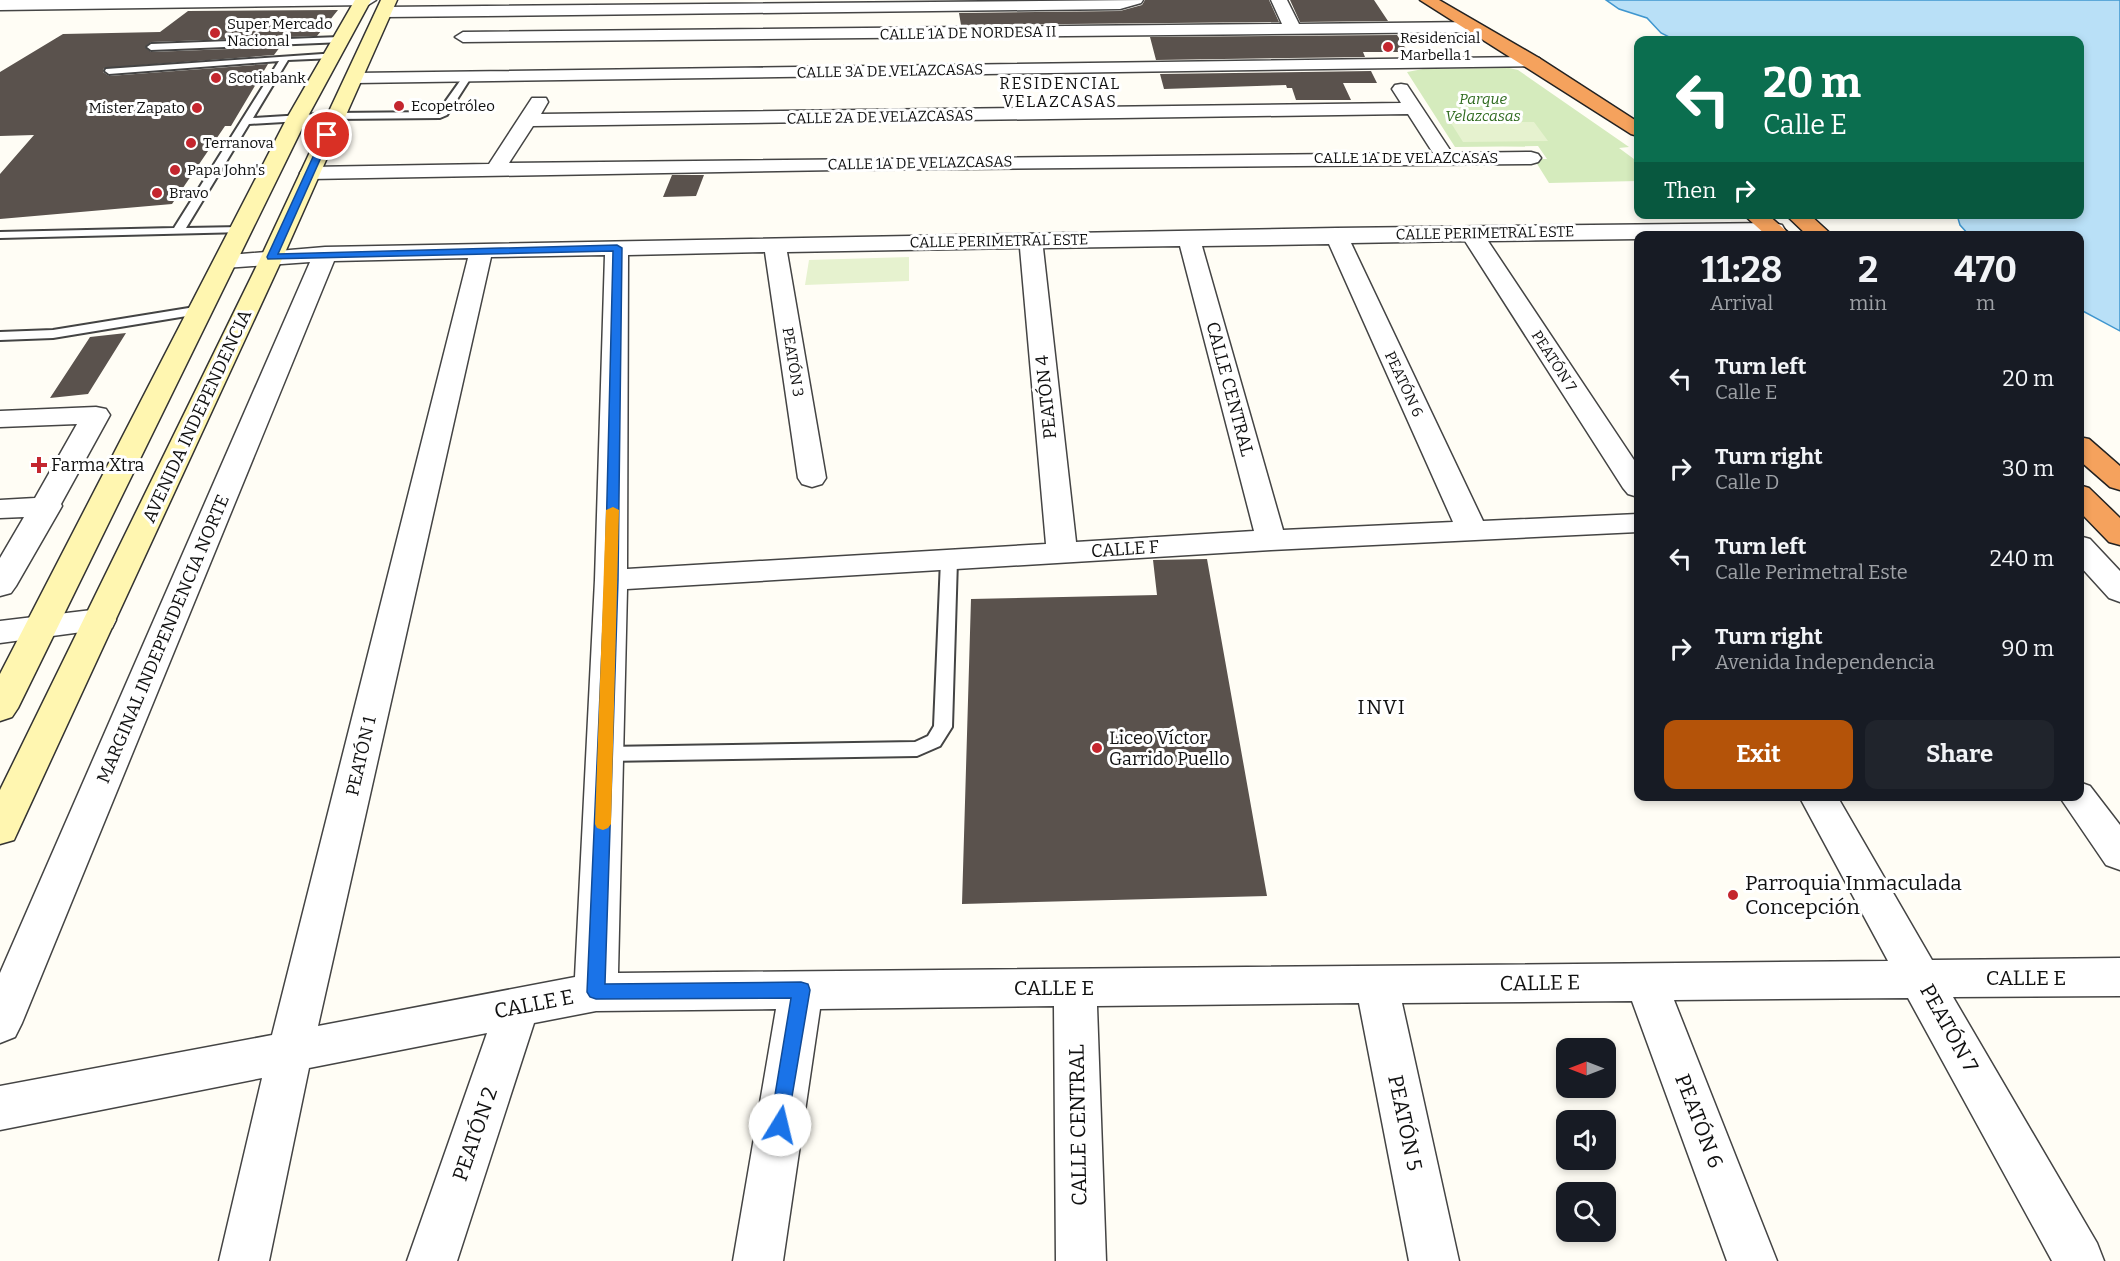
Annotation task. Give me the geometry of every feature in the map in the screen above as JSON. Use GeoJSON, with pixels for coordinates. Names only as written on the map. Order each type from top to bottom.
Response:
{"type":"FeatureCollection","features":[{"type":"Feature","properties":{"kind":"highway"},"geometry":{"type":"LineString","coordinates":[[1428,0],[1533,62],[1634,127]]}},
{"type":"Feature","properties":{"kind":"highway"},"geometry":{"type":"LineString","coordinates":[[1802,219],[1816,231]]}},
{"type":"Feature","properties":{"kind":"highway"},"geometry":{"type":"LineString","coordinates":[[2084,449],[2120,481]]}},
{"type":"Feature","properties":{"kind":"highway"},"geometry":{"type":"LineString","coordinates":[[2084,499],[2120,535]]}},
{"type":"Feature","properties":{"kind":"main road"},"geometry":{"type":"LineString","coordinates":[[0,708],[43,627],[297,118],[337,47],[374,2]]}},
{"type":"Feature","properties":{"kind":"main road","name":"AVENIDA INDEPENDENCIA"},"geometry":{"type":"LineString","coordinates":[[0,829],[272,257],[335,116],[355,78],[374,2]]}},
{"type":"Feature","properties":{"kind":"street"},"geometry":{"type":"LineString","coordinates":[[1279,0],[1293,29]]}},
{"type":"Feature","properties":{"kind":"street"},"geometry":{"type":"LineString","coordinates":[[0,4],[1133,1]]}},
{"type":"Feature","properties":{"kind":"street"},"geometry":{"type":"LineString","coordinates":[[839,164],[875,3]]}},
{"type":"Feature","properties":{"kind":"street"},"geometry":{"type":"LineString","coordinates":[[9,19],[27,4]]}},
{"type":"Feature","properties":{"kind":"street","name":"CALLE 1A DE NORDESA II"},"geometry":{"type":"LineString","coordinates":[[463,37],[1473,27]]}},
{"type":"Feature","properties":{"kind":"street","name":"CALLE 3A DE VELAZCASAS"},"geometry":{"type":"LineString","coordinates":[[355,78],[556,75],[857,84],[1385,63],[1533,62]]}},
{"type":"Feature","properties":{"kind":"street"},"geometry":{"type":"LineString","coordinates":[[1385,63],[1446,158]]}},
{"type":"Feature","properties":{"kind":"street"},"geometry":{"type":"LineString","coordinates":[[495,170],[556,75]]}},
{"type":"Feature","properties":{"kind":"street","name":"CALLE 2A DE VELAZCASAS"},"geometry":{"type":"LineString","coordinates":[[527,120],[1413,108]]}},
{"type":"Feature","properties":{"kind":"street","name":"CALLE 1A DE VELAZCASAS"},"geometry":{"type":"LineString","coordinates":[[310,172],[839,164],[1530,158]]}},
{"type":"Feature","properties":{"kind":"street","name":"CALLE PERIMETRAL ESTE"},"geometry":{"type":"LineString","coordinates":[[1701,231],[1746,227],[1767,231]]}},
{"type":"Feature","properties":{"kind":"street","name":"CALLE PERIMETRAL ESTE"},"geometry":{"type":"LineString","coordinates":[[225,261],[325,254],[1471,233],[1633,237]]}},
{"type":"Feature","properties":{"kind":"street","name":"PEATÓN 7"},"geometry":{"type":"LineString","coordinates":[[1471,233],[1634,482]]}},
{"type":"Feature","properties":{"kind":"street","name":"PEATÓN 6"},"geometry":{"type":"LineString","coordinates":[[1336,236],[1473,532]]}},
{"type":"Feature","properties":{"kind":"street","name":"CALLE CENTRAL"},"geometry":{"type":"LineString","coordinates":[[1189,238],[1271,540]]}},
{"type":"Feature","properties":{"kind":"street","name":"PEATÓN 4"},"geometry":{"type":"LineString","coordinates":[[1031,241],[1062,554]]}},
{"type":"Feature","properties":{"kind":"street","name":"PEATÓN 3"},"geometry":{"type":"LineString","coordinates":[[775,245],[812,478]]}},
{"type":"Feature","properties":{"kind":"street"},"geometry":{"type":"LineString","coordinates":[[596,992],[611,580],[617,248]]}},
{"type":"Feature","properties":{"kind":"street","name":"PEATÓN 1"},"geometry":{"type":"LineString","coordinates":[[244,1261],[290,1051],[482,251]]}},
{"type":"Feature","properties":{"kind":"street","name":"MARGINAL INDEPENDENCIA NORTE"},"geometry":{"type":"LineString","coordinates":[[0,1023],[325,254]]}},
{"type":"Feature","properties":{"kind":"street"},"geometry":{"type":"LineString","coordinates":[[0,419],[96,415],[47,506],[0,586]]}},
{"type":"Feature","properties":{"kind":"street"},"geometry":{"type":"LineString","coordinates":[[0,509],[47,506]]}},
{"type":"Feature","properties":{"kind":"street","name":"CALLE F"},"geometry":{"type":"LineString","coordinates":[[611,580],[1271,540],[1634,523]]}},
{"type":"Feature","properties":{"kind":"street"},"geometry":{"type":"LineString","coordinates":[[2084,551],[2120,591]]}},
{"type":"Feature","properties":{"kind":"street"},"geometry":{"type":"LineString","coordinates":[[0,632],[100,620]]}},
{"type":"Feature","properties":{"kind":"street","name":"PEATÓN 7"},"geometry":{"type":"LineString","coordinates":[[1820,801],[2079,1261]]}},
{"type":"Feature","properties":{"kind":"street"},"geometry":{"type":"LineString","coordinates":[[2081,801],[2120,854]]}},
{"type":"Feature","properties":{"kind":"street","name":"CALLE E"},"geometry":{"type":"LineString","coordinates":[[0,1108],[596,992],[2120,977]]}},
{"type":"Feature","properties":{"kind":"street","name":"PEATÓN 6"},"geometry":{"type":"LineString","coordinates":[[1646,982],[1752,1261]]}},
{"type":"Feature","properties":{"kind":"street","name":"PEATÓN 5"},"geometry":{"type":"LineString","coordinates":[[1377,984],[1434,1261]]}},
{"type":"Feature","properties":{"kind":"street","name":"CALLE CENTRAL"},"geometry":{"type":"LineString","coordinates":[[1075,988],[1081,1261]]}},
{"type":"Feature","properties":{"kind":"street"},"geometry":{"type":"LineString","coordinates":[[758,1261],[801,990]]}},
{"type":"Feature","properties":{"kind":"street","name":"PEATÓN 2"},"geometry":{"type":"LineString","coordinates":[[432,1261],[518,1007]]}},
{"type":"Feature","properties":{"kind":"lane"},"geometry":{"type":"LineString","coordinates":[[151,47],[337,47]]}},
{"type":"Feature","properties":{"kind":"lane"},"geometry":{"type":"LineString","coordinates":[[109,71],[285,58],[337,47]]}},
{"type":"Feature","properties":{"kind":"lane"},"geometry":{"type":"LineString","coordinates":[[178,231],[285,58]]}},
{"type":"Feature","properties":{"kind":"lane"},"geometry":{"type":"LineString","coordinates":[[246,121],[335,116],[440,115],[444,113],[468,76]]}},
{"type":"Feature","properties":{"kind":"lane"},"geometry":{"type":"LineString","coordinates":[[0,235],[241,230]]}},
{"type":"Feature","properties":{"kind":"lane"},"geometry":{"type":"LineString","coordinates":[[0,336],[53,334],[201,310]]}},
{"type":"Feature","properties":{"kind":"lane"},"geometry":{"type":"LineString","coordinates":[[605,754],[917,748],[934,741],[943,727],[949,560]]}},
{"type":"Feature","properties":{"kind":"green space","name":"Parque Velazcasas"},"geometry":{"type":"Polygon","coordinates":[[[1509,68],[1518,70],[1629,147],[1619,148],[1634,159],[1634,181],[1549,183],[1534,159],[1547,159],[1538,146],[1455,147],[1407,72],[1423,69],[1509,68]]]}},
{"type":"Feature","properties":{"kind":"green space"},"geometry":{"type":"Polygon","coordinates":[[[1534,122],[1548,141],[1463,142],[1451,123],[1534,122]]]}},
{"type":"Feature","properties":{"kind":"green space"},"geometry":{"type":"Polygon","coordinates":[[[909,257],[909,281],[805,285],[809,260],[909,257]]]}},
{"type":"Feature","properties":{"kind":"water"},"geometry":{"type":"Polygon","coordinates":[[[1606,0],[2120,0],[2120,331],[2084,312],[2084,231],[1965,231],[1958,219],[2084,219],[2084,36],[1667,36],[1647,18],[1619,9],[1606,0]]]}},
{"type":"Feature","properties":{"kind":"building"},"geometry":{"type":"Polygon","coordinates":[[[1145,0],[1269,0],[1279,22],[961,25],[959,13],[1120,11],[1142,5],[1145,0]]]}},
{"type":"Feature","properties":{"kind":"building"},"geometry":{"type":"Polygon","coordinates":[[[1290,0],[1374,0],[1388,21],[1300,22],[1290,0]]]}},
{"type":"Feature","properties":{"kind":"building"},"geometry":{"type":"Polygon","coordinates":[[[338,10],[317,36],[151,42],[145,47],[151,52],[280,47],[274,55],[104,68],[103,72],[109,76],[268,64],[231,126],[225,126],[172,204],[0,219],[0,174],[34,135],[0,136],[0,72],[63,34],[160,32],[188,11],[338,10]]]}},
{"type":"Feature","properties":{"kind":"building"},"geometry":{"type":"Polygon","coordinates":[[[1397,35],[1408,52],[1363,52],[1365,57],[1156,60],[1150,37],[1397,35]]]}},
{"type":"Feature","properties":{"kind":"building"},"geometry":{"type":"Polygon","coordinates":[[[1371,71],[1377,83],[1343,83],[1351,100],[1296,100],[1292,88],[1287,88],[1286,85],[1164,89],[1160,74],[1371,71]]]}},
{"type":"Feature","properties":{"kind":"building"},"geometry":{"type":"Polygon","coordinates":[[[672,175],[704,175],[696,196],[663,197],[672,175]]]}},
{"type":"Feature","properties":{"kind":"building"},"geometry":{"type":"Polygon","coordinates":[[[126,333],[88,394],[50,398],[90,337],[126,333]]]}},
{"type":"Feature","properties":{"kind":"building"},"geometry":{"type":"Polygon","coordinates":[[[1207,559],[1267,896],[962,904],[971,599],[1157,595],[1153,560],[1207,559]]]}},
{"type":"Feature","properties":{"kind":"slow traffic"},"geometry":{"type":"LineString","coordinates":[[603,824],[613,510]]}},
{"type":"Feature","properties":{"kind":"place","name":"Super Mercado Nacional"},"geometry":{"type":"Point","coordinates":[215,33]}},
{"type":"Feature","properties":{"kind":"place","name":"Residencial Marbella 1"},"geometry":{"type":"Point","coordinates":[1388,47]}},
{"type":"Feature","properties":{"kind":"place","name":"Scotiabank"},"geometry":{"type":"Point","coordinates":[216,78]}},
{"type":"Feature","properties":{"kind":"place","name":"Ecopetróleo"},"geometry":{"type":"Point","coordinates":[399,106]}},
{"type":"Feature","properties":{"kind":"place","name":"Mister Zapato"},"geometry":{"type":"Point","coordinates":[197,108]}},
{"type":"Feature","properties":{"kind":"place","name":"Terranova"},"geometry":{"type":"Point","coordinates":[191,143]}},
{"type":"Feature","properties":{"kind":"place","name":"Papa John's"},"geometry":{"type":"Point","coordinates":[175,170]}},
{"type":"Feature","properties":{"kind":"place","name":"Bravo"},"geometry":{"type":"Point","coordinates":[157,193]}},
{"type":"Feature","properties":{"kind":"place","name":"Farma Xtra"},"geometry":{"type":"Point","coordinates":[39,465]}},
{"type":"Feature","properties":{"kind":"place","name":"Liceo Víctor Garrido Puello"},"geometry":{"type":"Point","coordinates":[1097,748]}},
{"type":"Feature","properties":{"kind":"place","name":"Parroquia Inmaculada Concepción"},"geometry":{"type":"Point","coordinates":[1733,895]}},
{"type":"Feature","properties":{"kind":"district","name":"RESIDENCIAL VELAZCASAS"},"geometry":{"type":"Point","coordinates":[1060,92]}},
{"type":"Feature","properties":{"kind":"district","name":"INVI"},"geometry":{"type":"Point","coordinates":[1382,707]}},
{"type":"Feature","properties":{"kind":"route"},"geometry":{"type":"LineString","coordinates":[[327,135],[272,257],[617,248],[611,580],[596,992],[801,990],[780,1125]]}}]}
